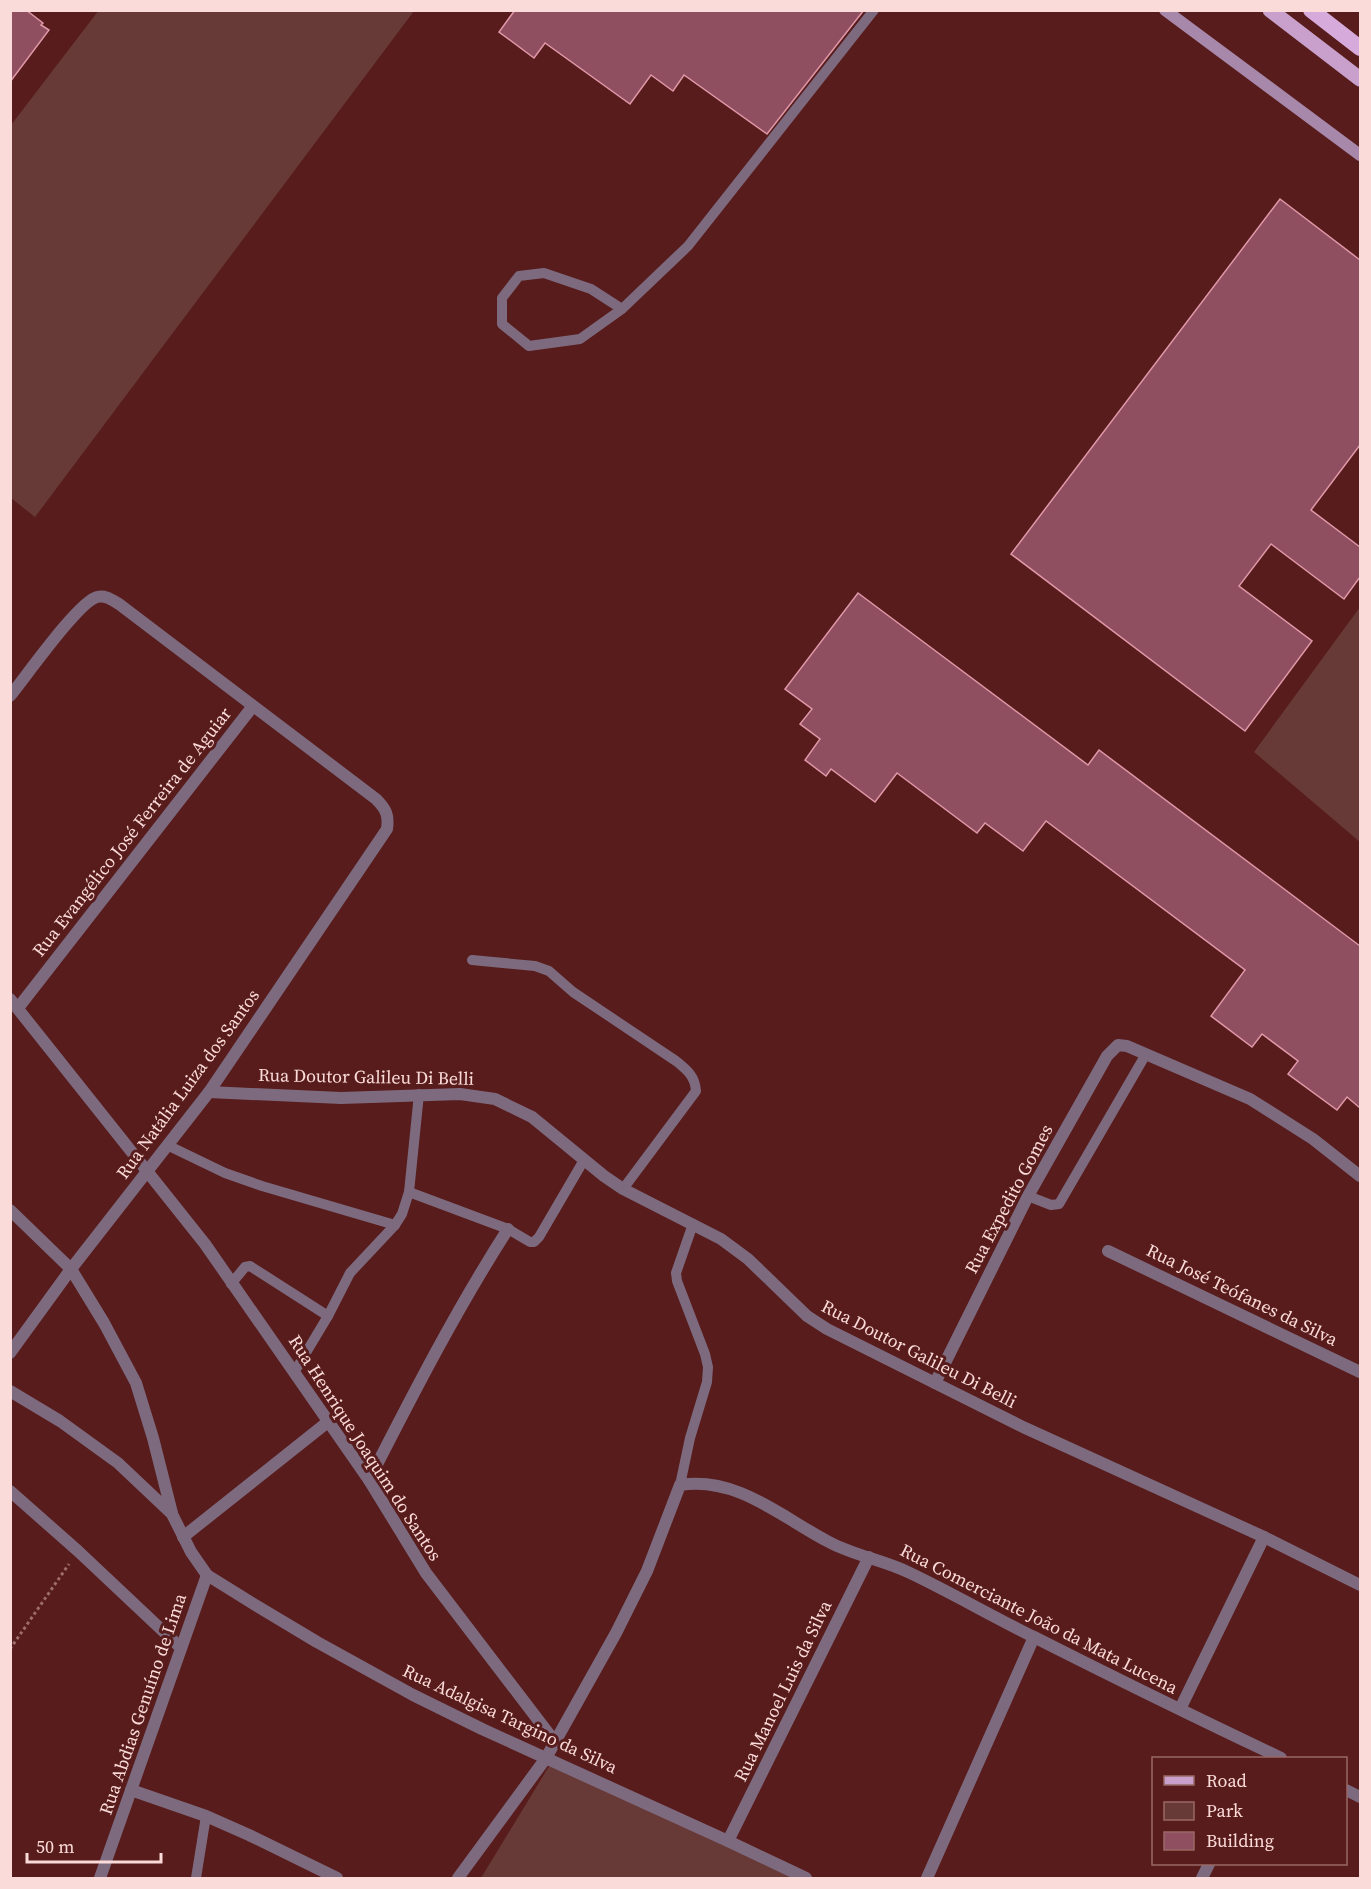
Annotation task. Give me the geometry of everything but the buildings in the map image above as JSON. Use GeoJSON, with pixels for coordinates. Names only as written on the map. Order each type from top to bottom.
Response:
{"type":"FeatureCollection","features":[{"type":"Feature","properties":{"kind":"highway"},"geometry":{"type":"LineString","coordinates":[[1311,10],[1360,48]]}},
{"type":"Feature","properties":{"kind":"main road"},"geometry":{"type":"LineString","coordinates":[[1165,10],[1360,155]]}},
{"type":"Feature","properties":{"kind":"main road"},"geometry":{"type":"LineString","coordinates":[[1270,10],[1360,80]]}},
{"type":"Feature","properties":{"kind":"street"},"geometry":{"type":"LineString","coordinates":[[10,696],[85,605],[95,598],[105,596],[119,604],[253,706]]}},
{"type":"Feature","properties":{"kind":"street","name":"Rua Natália Luiza dos Santos"},"geometry":{"type":"LineString","coordinates":[[10,1353],[71,1269],[209,1092],[387,829],[388,815],[376,799],[253,706]]}},
{"type":"Feature","properties":{"kind":"street","name":"Rua Evangélico José Ferreira de Aguiar"},"geometry":{"type":"LineString","coordinates":[[14,1004],[253,706]]}},
{"type":"Feature","properties":{"kind":"street","name":"Rua Henrique Joaquim do Santos"},"geometry":{"type":"LineString","coordinates":[[14,1004],[205,1244],[369,1480],[426,1573],[555,1742]]}},
{"type":"Feature","properties":{"kind":"street","name":"Rua Expedito Gomes"},"geometry":{"type":"LineString","coordinates":[[935,1383],[1028,1197],[1107,1056],[1118,1045],[1146,1054]]}},
{"type":"Feature","properties":{"kind":"street"},"geometry":{"type":"LineString","coordinates":[[1146,1054],[1250,1099],[1313,1139],[1360,1176]]}},
{"type":"Feature","properties":{"kind":"street","name":"Rua Doutor Galileu Di Belli"},"geometry":{"type":"LineString","coordinates":[[209,1092],[341,1098],[460,1094],[495,1099],[532,1117],[623,1189],[720,1239],[748,1259],[807,1316],[826,1329],[1023,1427],[1264,1537],[1360,1585]]}},
{"type":"Feature","properties":{"kind":"street"},"geometry":{"type":"LineString","coordinates":[[10,1209],[71,1269],[104,1323],[136,1383],[153,1438],[172,1514],[183,1537],[207,1575]]}},
{"type":"Feature","properties":{"kind":"street"},"geometry":{"type":"LineString","coordinates":[[369,1480],[447,1328],[508,1229]]}},
{"type":"Feature","properties":{"kind":"street","name":"Rua José Teófanes da Silva"},"geometry":{"type":"LineString","coordinates":[[1108,1251],[1360,1372]]}},
{"type":"Feature","properties":{"kind":"street"},"geometry":{"type":"LineString","coordinates":[[10,1391],[60,1421],[118,1463],[172,1514]]}},
{"type":"Feature","properties":{"kind":"street"},"geometry":{"type":"LineString","coordinates":[[183,1537],[329,1421]]}},
{"type":"Feature","properties":{"kind":"street","name":"Rua Comerciante João da Mata Lucena"},"geometry":{"type":"LineString","coordinates":[[680,1485],[695,1482],[712,1483],[734,1490],[794,1520],[829,1542],[909,1572],[1180,1709],[1262,1754]]}},
{"type":"Feature","properties":{"kind":"street"},"geometry":{"type":"LineString","coordinates":[[458,1878],[546,1758],[616,1633],[647,1571],[680,1485]]}},
{"type":"Feature","properties":{"kind":"street"},"geometry":{"type":"LineString","coordinates":[[10,1491],[181,1648]]}},
{"type":"Feature","properties":{"kind":"street"},"geometry":{"type":"LineString","coordinates":[[1180,1709],[1264,1537]]}},
{"type":"Feature","properties":{"kind":"street","name":"Rua Manoel Luis da Silva"},"geometry":{"type":"LineString","coordinates":[[728,1840],[869,1557]]}},
{"type":"Feature","properties":{"kind":"street","name":"Rua Abdias Genuíno de Lima"},"geometry":{"type":"LineString","coordinates":[[100,1878],[207,1575]]}},
{"type":"Feature","properties":{"kind":"street","name":"Rua Adalgisa Targino da Silva"},"geometry":{"type":"LineString","coordinates":[[207,1575],[317,1642],[482,1730],[728,1840],[806,1878]]}},
{"type":"Feature","properties":{"kind":"street"},"geometry":{"type":"LineString","coordinates":[[927,1878],[1034,1637]]}},
{"type":"Feature","properties":{"kind":"street"},"geometry":{"type":"LineString","coordinates":[[131,1790],[206,1816],[337,1878]]}},
{"type":"Feature","properties":{"kind":"lane"},"geometry":{"type":"LineString","coordinates":[[622,309],[591,289],[544,273],[519,276],[502,298],[502,324],[529,346],[580,339],[622,309],[688,246],[874,10]]}},
{"type":"Feature","properties":{"kind":"lane"},"geometry":{"type":"LineString","coordinates":[[472,960],[535,966],[549,971],[573,992],[676,1061],[694,1078],[696,1091],[623,1189]]}},
{"type":"Feature","properties":{"kind":"lane"},"geometry":{"type":"LineString","coordinates":[[1028,1197],[1051,1205],[1059,1204],[1146,1054]]}},
{"type":"Feature","properties":{"kind":"lane"},"geometry":{"type":"LineString","coordinates":[[295,1371],[328,1316],[350,1272],[395,1225],[402,1214],[409,1192],[419,1094]]}},
{"type":"Feature","properties":{"kind":"lane"},"geometry":{"type":"LineString","coordinates":[[169,1146],[225,1173],[261,1186],[395,1225]]}},
{"type":"Feature","properties":{"kind":"lane"},"geometry":{"type":"LineString","coordinates":[[409,1192],[508,1229],[530,1242],[536,1240],[584,1160]]}},
{"type":"Feature","properties":{"kind":"lane"},"geometry":{"type":"LineString","coordinates":[[680,1485],[690,1438],[707,1382],[705,1354],[676,1273],[693,1224]]}},
{"type":"Feature","properties":{"kind":"lane"},"geometry":{"type":"LineString","coordinates":[[231,1284],[245,1267],[250,1266],[328,1316]]}},
{"type":"Feature","properties":{"kind":"lane"},"geometry":{"type":"LineString","coordinates":[[196,1878],[206,1816]]}},
{"type":"Feature","properties":{"kind":"path"},"geometry":{"type":"LineString","coordinates":[[10,1649],[78,1551]]}},
{"type":"Feature","properties":{"kind":"green space"},"geometry":{"type":"Polygon","coordinates":[[[99,10],[414,11],[35,517],[11,498],[11,125],[99,10]]]}},
{"type":"Feature","properties":{"kind":"green space"},"geometry":{"type":"Polygon","coordinates":[[[1360,607],[1360,842],[1254,752],[1360,607]]]}},
{"type":"Feature","properties":{"kind":"green space"},"geometry":{"type":"Polygon","coordinates":[[[551,1763],[796,1878],[481,1878],[551,1763]]]}}]}
